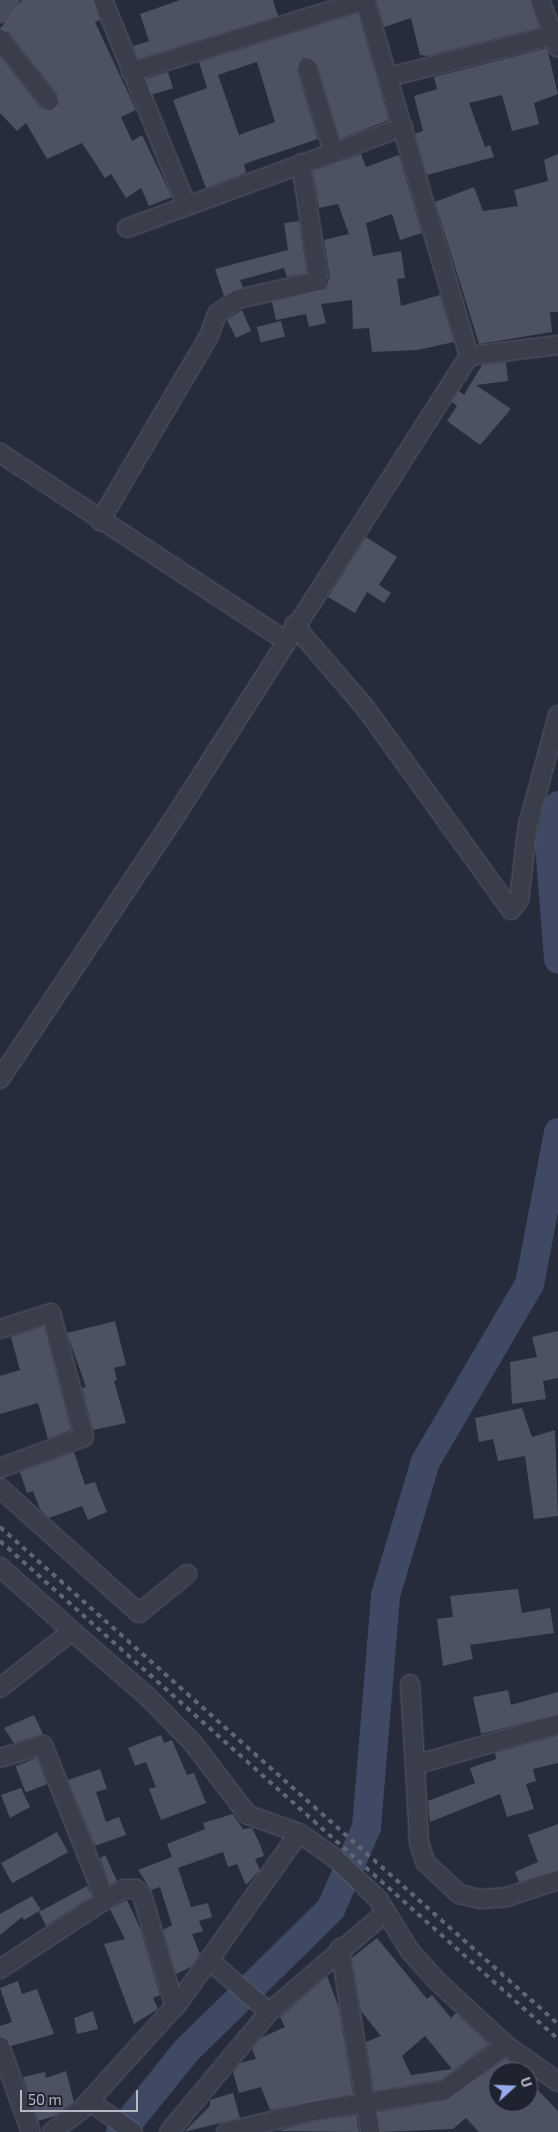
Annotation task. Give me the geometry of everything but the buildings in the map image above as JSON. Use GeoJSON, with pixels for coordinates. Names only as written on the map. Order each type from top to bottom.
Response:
{"type":"FeatureCollection","features":[{"type":"Feature","properties":{"kind":"main road"},"geometry":{"type":"LineString","coordinates":[[0,10],[6,0]]}},
{"type":"Feature","properties":{"kind":"street"},"geometry":{"type":"LineString","coordinates":[[103,0],[187,207]]}},
{"type":"Feature","properties":{"kind":"street"},"geometry":{"type":"LineString","coordinates":[[131,72],[365,0],[389,77],[427,220],[469,356]]}},
{"type":"Feature","properties":{"kind":"street"},"geometry":{"type":"LineString","coordinates":[[389,77],[556,42],[540,0]]}},
{"type":"Feature","properties":{"kind":"street"},"geometry":{"type":"LineString","coordinates":[[0,39],[49,101]]}},
{"type":"Feature","properties":{"kind":"street"},"geometry":{"type":"LineString","coordinates":[[307,67],[334,154]]}},
{"type":"Feature","properties":{"kind":"street"},"geometry":{"type":"LineString","coordinates":[[127,228],[301,163],[334,154],[403,127]]}},
{"type":"Feature","properties":{"kind":"street"},"geometry":{"type":"LineString","coordinates":[[100,521],[209,336],[217,314],[238,299],[319,280],[301,163]]}},
{"type":"Feature","properties":{"kind":"street"},"geometry":{"type":"LineString","coordinates":[[0,1079],[171,823],[294,625],[469,356],[558,345]]}},
{"type":"Feature","properties":{"kind":"street"},"geometry":{"type":"LineString","coordinates":[[0,453],[100,521],[285,640]]}},
{"type":"Feature","properties":{"kind":"street"},"geometry":{"type":"LineString","coordinates":[[294,625],[364,706],[511,910],[519,900],[528,825],[558,715]]}},
{"type":"Feature","properties":{"kind":"street"},"geometry":{"type":"LineString","coordinates":[[0,1330],[51,1313],[84,1437],[0,1468]]}},
{"type":"Feature","properties":{"kind":"street"},"geometry":{"type":"LineString","coordinates":[[0,1488],[139,1614],[145,1613],[187,1574]]}},
{"type":"Feature","properties":{"kind":"street"},"geometry":{"type":"LineString","coordinates":[[0,1567],[148,1697],[192,1742],[248,1815],[299,1833],[335,1858],[382,1905],[410,1951],[436,1980],[506,2045],[558,2082]]}},
{"type":"Feature","properties":{"kind":"street"},"geometry":{"type":"LineString","coordinates":[[0,1688],[72,1631]]}},
{"type":"Feature","properties":{"kind":"street"},"geometry":{"type":"LineString","coordinates":[[410,1684],[415,1765],[425,1862],[459,1894],[481,1899],[507,1897],[558,1880]]}},
{"type":"Feature","properties":{"kind":"street"},"geometry":{"type":"LineString","coordinates":[[415,1765],[558,1724]]}},
{"type":"Feature","properties":{"kind":"street"},"geometry":{"type":"LineString","coordinates":[[0,1758],[36,1744],[47,1750],[105,1900]]}},
{"type":"Feature","properties":{"kind":"street"},"geometry":{"type":"LineString","coordinates":[[52,2132],[88,2101],[175,2007],[212,1962],[299,1833]]}},
{"type":"Feature","properties":{"kind":"street"},"geometry":{"type":"LineString","coordinates":[[0,1968],[105,1900],[130,1888],[142,1895],[175,2007]]}},
{"type":"Feature","properties":{"kind":"street"},"geometry":{"type":"LineString","coordinates":[[169,2132],[267,2011],[340,1948],[382,1905]]}},
{"type":"Feature","properties":{"kind":"street"},"geometry":{"type":"LineString","coordinates":[[340,1948],[370,2132]]}},
{"type":"Feature","properties":{"kind":"street"},"geometry":{"type":"LineString","coordinates":[[212,1962],[267,2011]]}},
{"type":"Feature","properties":{"kind":"street"},"geometry":{"type":"LineString","coordinates":[[226,2132],[258,2128],[366,2101],[445,2090],[506,2045]]}},
{"type":"Feature","properties":{"kind":"street"},"geometry":{"type":"LineString","coordinates":[[0,2046],[31,2132]]}},
{"type":"Feature","properties":{"kind":"street"},"geometry":{"type":"LineString","coordinates":[[88,2101],[105,2115],[133,2132]]}},
{"type":"Feature","properties":{"kind":"waterway"},"geometry":{"type":"LineString","coordinates":[[558,805],[549,844],[558,959]]}},
{"type":"Feature","properties":{"kind":"waterway"},"geometry":{"type":"LineString","coordinates":[[120,2132],[186,2050],[330,1909],[366,1827],[385,1595],[425,1461],[529,1284],[558,1132]]}},
{"type":"Feature","properties":{"kind":"railway"},"geometry":{"type":"LineString","coordinates":[[0,1527],[558,2024]]}},
{"type":"Feature","properties":{"kind":"railway"},"geometry":{"type":"LineString","coordinates":[[0,1541],[558,2039]]}}]}
